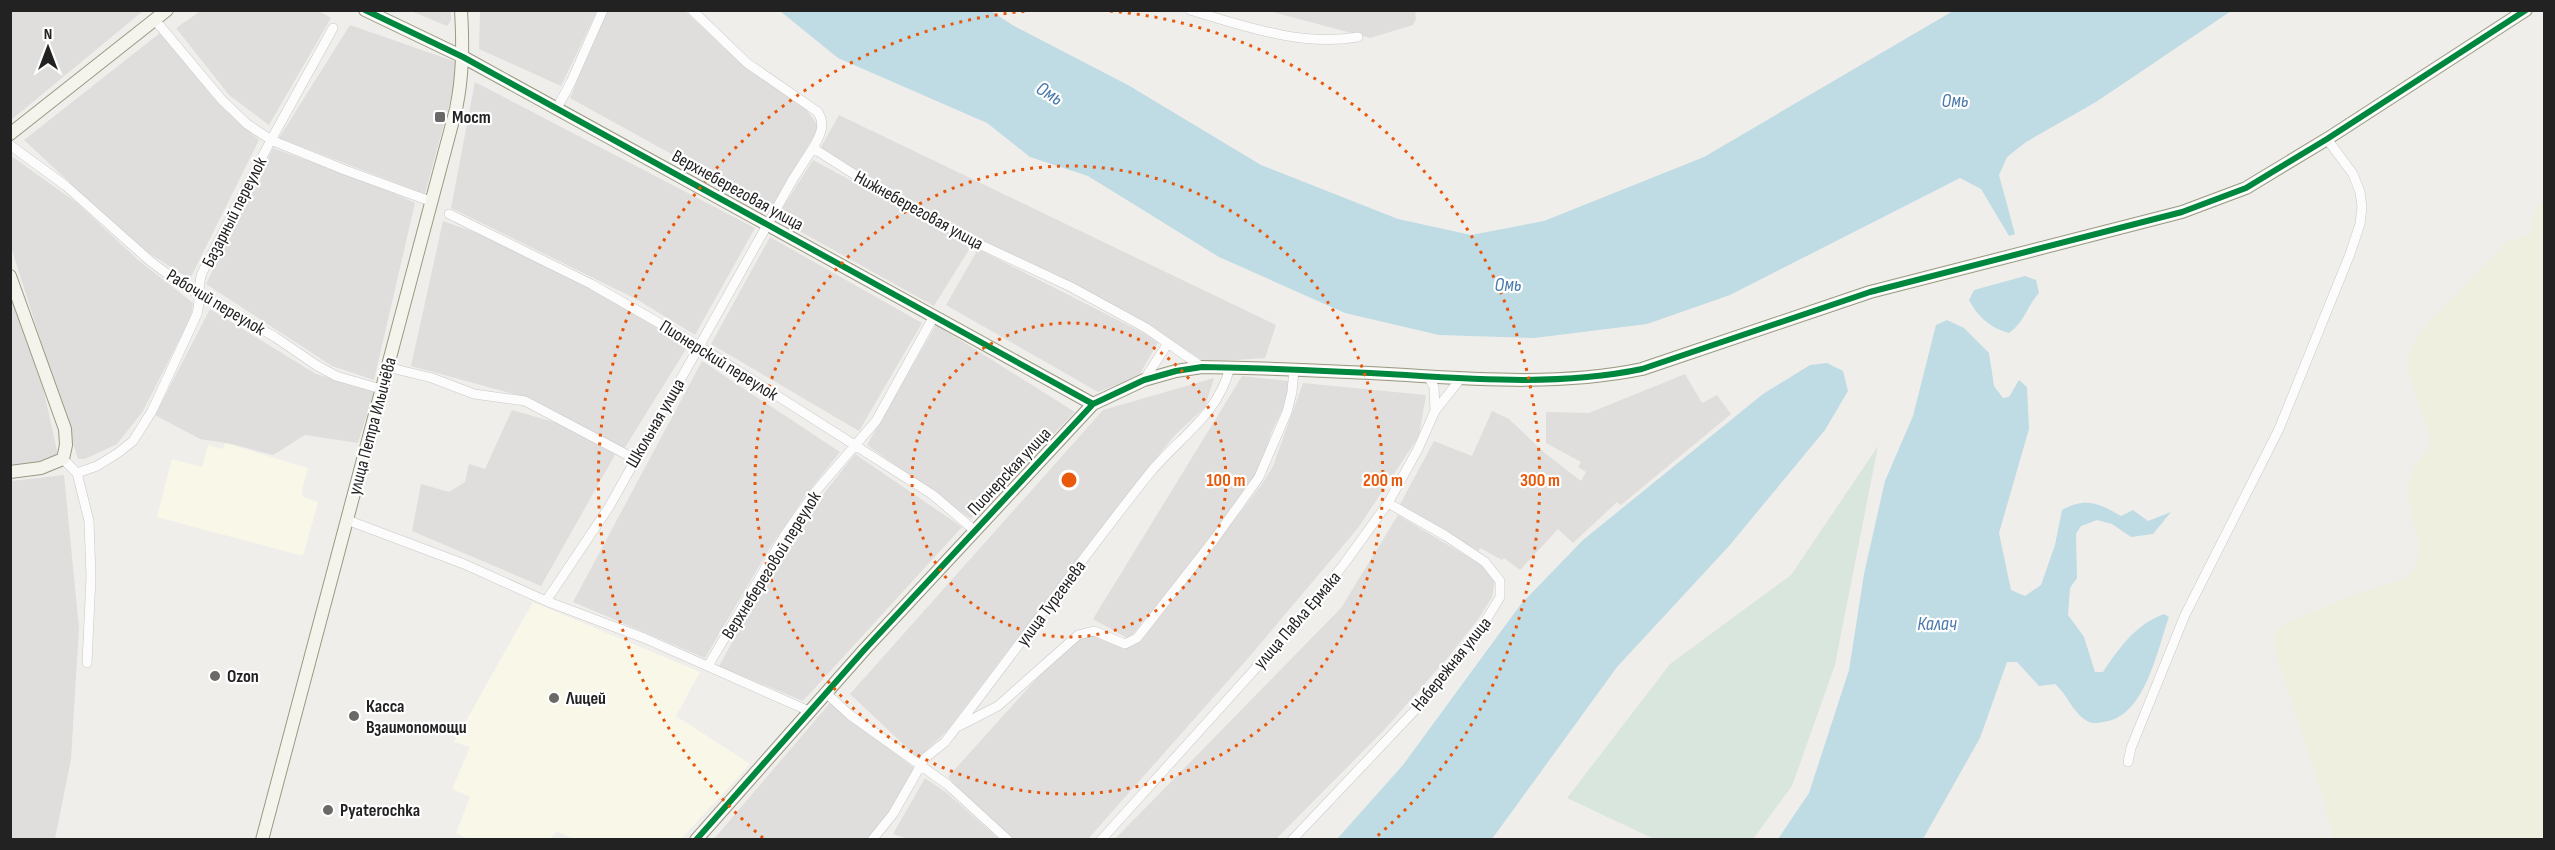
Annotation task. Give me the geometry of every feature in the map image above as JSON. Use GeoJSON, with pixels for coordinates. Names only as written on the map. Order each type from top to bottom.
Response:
{"type":"FeatureCollection","features":[{"type":"Feature","properties":{"kind":"street","name":"Верхнебереговая улица"},"geometry":{"type":"LineString","coordinates":[[365,10],[463,57],[1093,404]]}},
{"type":"Feature","properties":{"kind":"street","name":"улица Петра Ильичёва"},"geometry":{"type":"LineString","coordinates":[[262,840],[456,109],[462,80],[461,10]]}},
{"type":"Feature","properties":{"kind":"street"},"geometry":{"type":"LineString","coordinates":[[557,108],[603,10]]}},
{"type":"Feature","properties":{"kind":"street"},"geometry":{"type":"LineString","coordinates":[[692,10],[747,63],[818,112],[823,129],[813,148]]}},
{"type":"Feature","properties":{"kind":"street"},"geometry":{"type":"LineString","coordinates":[[1190,10],[1287,36],[1315,39],[1358,37]]}},
{"type":"Feature","properties":{"kind":"street","name":"Пионерская улица"},"geometry":{"type":"LineString","coordinates":[[696,840],[809,711],[1093,404],[1144,380],[1176,370],[1202,367],[1294,369],[1461,378],[1574,379],[1642,369],[1870,292],[2182,212],[2217,200],[2246,188],[2327,139],[2526,10]]}},
{"type":"Feature","properties":{"kind":"street"},"geometry":{"type":"LineString","coordinates":[[10,134],[162,14],[222,100],[247,124],[271,140],[430,201]]}},
{"type":"Feature","properties":{"kind":"street","name":"Базарный переулок"},"geometry":{"type":"LineString","coordinates":[[77,472],[97,465],[133,441],[152,411],[197,314],[202,273],[271,140],[333,28]]}},
{"type":"Feature","properties":{"kind":"street"},"geometry":{"type":"LineString","coordinates":[[2128,762],[2185,615],[2279,429],[2360,224],[2362,207],[2360,192],[2352,174],[2327,139]]}},
{"type":"Feature","properties":{"kind":"street","name":"Рабочий переулок"},"geometry":{"type":"LineString","coordinates":[[10,145],[66,186],[150,261],[200,296],[275,337],[336,376],[381,389]]}},
{"type":"Feature","properties":{"kind":"street","name":"Школьная улица"},"geometry":{"type":"LineString","coordinates":[[546,601],[609,507],[634,459],[769,224],[792,179],[813,148]]}},
{"type":"Feature","properties":{"kind":"street","name":"Нижнебереговая улица"},"geometry":{"type":"LineString","coordinates":[[813,148],[871,185],[957,232],[1071,287],[1146,328],[1202,367]]}},
{"type":"Feature","properties":{"kind":"street","name":"Пионерский переулок"},"geometry":{"type":"LineString","coordinates":[[449,214],[591,284],[699,346],[933,495],[974,530]]}},
{"type":"Feature","properties":{"kind":"street"},"geometry":{"type":"LineString","coordinates":[[10,276],[65,429],[66,445],[63,459]]}},
{"type":"Feature","properties":{"kind":"street","name":"Верхнебереговой переулок"},"geometry":{"type":"LineString","coordinates":[[708,666],[786,533],[815,492],[876,421],[934,316]]}},
{"type":"Feature","properties":{"kind":"street"},"geometry":{"type":"LineString","coordinates":[[1144,380],[1168,343]]}},
{"type":"Feature","properties":{"kind":"street"},"geometry":{"type":"LineString","coordinates":[[387,367],[432,378],[474,394],[525,400],[634,459]]}},
{"type":"Feature","properties":{"kind":"street","name":"улица Тургенева"},"geometry":{"type":"LineString","coordinates":[[872,840],[893,814],[925,758],[945,742],[957,727],[1149,475],[1208,412],[1219,397],[1230,367]]}},
{"type":"Feature","properties":{"kind":"street"},"geometry":{"type":"LineString","coordinates":[[957,727],[998,706],[1078,635],[1095,631],[1125,644],[1137,638],[1216,537],[1259,477],[1287,412],[1293,392],[1294,369]]}},
{"type":"Feature","properties":{"kind":"street"},"geometry":{"type":"LineString","coordinates":[[1428,376],[1434,387],[1435,411]]}},
{"type":"Feature","properties":{"kind":"street","name":"улица Павла Ермака"},"geometry":{"type":"LineString","coordinates":[[1101,840],[1302,618],[1388,503],[1435,411],[1461,378]]}},
{"type":"Feature","properties":{"kind":"street"},"geometry":{"type":"LineString","coordinates":[[10,472],[41,468],[63,459]]}},
{"type":"Feature","properties":{"kind":"street"},"geometry":{"type":"LineString","coordinates":[[63,459],[77,472],[89,521],[91,547],[87,663]]}},
{"type":"Feature","properties":{"kind":"street","name":"Набережная улица"},"geometry":{"type":"LineString","coordinates":[[1292,840],[1417,708],[1483,625],[1500,597],[1500,581],[1485,562],[1446,536],[1388,503]]}},
{"type":"Feature","properties":{"kind":"street"},"geometry":{"type":"LineString","coordinates":[[347,520],[464,564],[546,601],[708,666],[809,711]]}},
{"type":"Feature","properties":{"kind":"street"},"geometry":{"type":"LineString","coordinates":[[826,693],[850,715],[948,785],[1008,840]]}},
{"type":"Feature","properties":{"kind":"shaded area"},"geometry":{"type":"Polygon","coordinates":[[[11,10],[143,10],[143,11],[11,120],[11,10]]]}},
{"type":"Feature","properties":{"kind":"shaded area"},"geometry":{"type":"Polygon","coordinates":[[[202,10],[319,11],[331,18],[269,125],[229,95],[176,28],[202,10]]]}},
{"type":"Feature","properties":{"kind":"shaded area"},"geometry":{"type":"Polygon","coordinates":[[[411,11],[451,11],[451,20],[447,26],[411,11]]]}},
{"type":"Feature","properties":{"kind":"shaded area"},"geometry":{"type":"Polygon","coordinates":[[[480,11],[597,11],[561,86],[479,49],[480,11]]]}},
{"type":"Feature","properties":{"kind":"shaded area"},"geometry":{"type":"Polygon","coordinates":[[[605,11],[685,11],[734,57],[804,106],[819,127],[771,209],[570,98],[605,11]]]}},
{"type":"Feature","properties":{"kind":"shaded area"},"geometry":{"type":"Polygon","coordinates":[[[1269,11],[1415,11],[1416,19],[1413,25],[1370,38],[1269,11]]]}},
{"type":"Feature","properties":{"kind":"shaded area"},"geometry":{"type":"Polygon","coordinates":[[[350,25],[459,63],[459,79],[453,90],[425,194],[279,138],[350,25]]]}},
{"type":"Feature","properties":{"kind":"shaded area"},"geometry":{"type":"Polygon","coordinates":[[[160,33],[215,100],[259,140],[190,279],[139,247],[24,140],[160,33]]]}},
{"type":"Feature","properties":{"kind":"shaded area"},"geometry":{"type":"Polygon","coordinates":[[[475,82],[755,228],[695,335],[638,300],[451,208],[475,82]]]}},
{"type":"Feature","properties":{"kind":"shaded area"},"geometry":{"type":"Polygon","coordinates":[[[839,115],[1276,325],[1265,358],[1205,362],[1140,321],[879,187],[821,147],[839,115]]]}},
{"type":"Feature","properties":{"kind":"shaded area"},"geometry":{"type":"Polygon","coordinates":[[[273,148],[379,186],[415,203],[374,380],[332,366],[206,284],[273,148]]]}},
{"type":"Feature","properties":{"kind":"shaded area"},"geometry":{"type":"Polygon","coordinates":[[[10,155],[77,203],[137,259],[193,303],[191,317],[143,411],[117,444],[85,459],[78,459],[11,247],[10,155]]]}},
{"type":"Feature","properties":{"kind":"shaded area"},"geometry":{"type":"Polygon","coordinates":[[[813,160],[978,249],[970,248],[934,306],[776,218],[813,160]]]}},
{"type":"Feature","properties":{"kind":"shaded area"},"geometry":{"type":"Polygon","coordinates":[[[443,221],[485,236],[585,285],[688,346],[624,449],[532,399],[411,366],[443,221]]]}},
{"type":"Feature","properties":{"kind":"shaded area"},"geometry":{"type":"Polygon","coordinates":[[[770,237],[922,323],[859,431],[711,344],[770,237]]]}},
{"type":"Feature","properties":{"kind":"shaded area"},"geometry":{"type":"Polygon","coordinates":[[[978,249],[1159,341],[1138,377],[1098,392],[946,305],[978,249]]]}},
{"type":"Feature","properties":{"kind":"shaded area"},"geometry":{"type":"Polygon","coordinates":[[[10,289],[44,392],[58,455],[26,465],[10,467],[10,289]]]}},
{"type":"Feature","properties":{"kind":"shaded area"},"geometry":{"type":"Polygon","coordinates":[[[210,309],[316,374],[374,391],[358,443],[305,435],[273,455],[232,444],[200,439],[155,415],[210,309]]]}},
{"type":"Feature","properties":{"kind":"shaded area"},"geometry":{"type":"Polygon","coordinates":[[[936,325],[1075,412],[971,519],[867,445],[936,325]]]}},
{"type":"Feature","properties":{"kind":"shaded area"},"geometry":{"type":"Polygon","coordinates":[[[702,361],[840,452],[805,496],[771,546],[705,658],[573,602],[702,361]]]}},
{"type":"Feature","properties":{"kind":"shaded area"},"geometry":{"type":"Polygon","coordinates":[[[1685,374],[1702,403],[1717,395],[1731,414],[1621,505],[1617,502],[1573,543],[1558,529],[1520,570],[1504,558],[1502,560],[1480,548],[1479,551],[1399,506],[1434,441],[1472,456],[1492,411],[1509,419],[1546,454],[1581,481],[1586,472],[1578,467],[1581,462],[1546,443],[1546,412],[1589,413],[1685,374]]]}},
{"type":"Feature","properties":{"kind":"shaded area"},"geometry":{"type":"Polygon","coordinates":[[[1242,376],[1289,381],[1290,394],[1271,433],[1263,464],[1196,556],[1129,639],[1093,619],[1242,376]]]}},
{"type":"Feature","properties":{"kind":"shaded area"},"geometry":{"type":"Polygon","coordinates":[[[1214,378],[1205,407],[1174,436],[947,731],[918,758],[850,694],[1103,410],[1214,378]]]}},
{"type":"Feature","properties":{"kind":"shaded area"},"geometry":{"type":"Polygon","coordinates":[[[1303,383],[1426,395],[1419,436],[1358,528],[1250,656],[1088,839],[1013,839],[978,809],[948,777],[1056,657],[1078,636],[1094,634],[1126,648],[1142,640],[1262,484],[1273,466],[1303,383]]]}},
{"type":"Feature","properties":{"kind":"shaded area"},"geometry":{"type":"Polygon","coordinates":[[[512,410],[564,425],[616,453],[541,586],[412,531],[421,484],[449,492],[465,482],[469,464],[485,469],[512,410]]]}},
{"type":"Feature","properties":{"kind":"shaded area"},"geometry":{"type":"Polygon","coordinates":[[[225,443],[308,468],[302,490],[303,497],[318,502],[303,556],[157,517],[172,459],[202,467],[208,445],[223,449],[225,443]]]}},
{"type":"Feature","properties":{"kind":"shaded area"},"geometry":{"type":"Polygon","coordinates":[[[1878,446],[1835,665],[1792,786],[1753,839],[1654,839],[1567,798],[1670,664],[1791,575],[1878,446]]]}},
{"type":"Feature","properties":{"kind":"shaded area"},"geometry":{"type":"Polygon","coordinates":[[[855,454],[962,527],[803,701],[719,666],[792,534],[855,454]]]}},
{"type":"Feature","properties":{"kind":"shaded area"},"geometry":{"type":"Polygon","coordinates":[[[64,475],[79,628],[71,759],[55,839],[11,839],[11,481],[64,475]]]}},
{"type":"Feature","properties":{"kind":"shaded area"},"geometry":{"type":"Polygon","coordinates":[[[1398,515],[1483,566],[1495,580],[1492,597],[1450,655],[1385,729],[1276,839],[1114,840],[1341,608],[1398,515]]]}},
{"type":"Feature","properties":{"kind":"shaded area"},"geometry":{"type":"Polygon","coordinates":[[[533,602],[700,672],[676,716],[750,764],[681,839],[574,839],[556,831],[551,839],[471,840],[456,833],[470,797],[452,789],[470,747],[454,742],[533,602]]]}},
{"type":"Feature","properties":{"kind":"shaded area"},"geometry":{"type":"Polygon","coordinates":[[[830,703],[914,768],[901,797],[868,839],[713,840],[830,703]]]}},
{"type":"Feature","properties":{"kind":"shaded area"},"geometry":{"type":"Polygon","coordinates":[[[925,778],[947,793],[999,839],[908,839],[893,834],[925,778]]]}},
{"type":"Feature","properties":{"kind":"green space"},"geometry":{"type":"Polygon","coordinates":[[[2544,200],[2544,839],[2333,839],[2325,806],[2274,646],[2274,637],[2287,623],[2360,592],[2403,580],[2414,570],[2418,557],[2418,540],[2410,508],[2408,485],[2414,468],[2430,446],[2430,437],[2408,372],[2407,357],[2412,345],[2431,320],[2509,240],[2519,239],[2531,232],[2534,212],[2544,200]]]}},
{"type":"Feature","properties":{"kind":"water","name":"Омь"},"geometry":{"type":"Polygon","coordinates":[[[780,11],[991,11],[1014,26],[1128,85],[1261,165],[1398,219],[1471,235],[1544,221],[1704,157],[1953,11],[2231,11],[2096,102],[2026,142],[2007,157],[1999,175],[2015,234],[2009,236],[1981,189],[1960,178],[1730,295],[1647,324],[1534,338],[1439,335],[1345,313],[1219,257],[1088,176],[1030,157],[987,123],[838,58],[780,11]]]}},
{"type":"Feature","properties":{"kind":"water"},"geometry":{"type":"Polygon","coordinates":[[[2025,276],[2036,280],[2039,293],[2009,333],[1985,321],[1969,300],[1974,290],[2025,276]]]}},
{"type":"Feature","properties":{"kind":"water","name":"Калач"},"geometry":{"type":"Polygon","coordinates":[[[1947,320],[1964,328],[1989,353],[1994,386],[2003,398],[2009,397],[2019,380],[2027,387],[2029,429],[1999,533],[2011,590],[2025,596],[2041,585],[2055,545],[2062,510],[2070,506],[2092,503],[2121,516],[2133,510],[2148,521],[2171,512],[2153,534],[2131,537],[2112,524],[2097,520],[2081,526],[2076,534],[2077,578],[2070,588],[2068,615],[2084,637],[2095,672],[2103,672],[2137,630],[2164,614],[2169,617],[2160,647],[2139,696],[2129,709],[2117,718],[2098,723],[2089,722],[2078,714],[2055,684],[2039,686],[2017,662],[2007,662],[1980,738],[1923,839],[1778,839],[1809,793],[1849,670],[1864,574],[1885,481],[1913,416],[1936,325],[1947,320]]]}},
{"type":"Feature","properties":{"kind":"water"},"geometry":{"type":"Polygon","coordinates":[[[1827,363],[1843,371],[1848,391],[1825,430],[1729,546],[1617,667],[1492,839],[1337,839],[1403,765],[1521,604],[1583,540],[1763,394],[1810,365],[1827,363]]]}},
{"type":"Feature","properties":{"kind":"cycle path"},"geometry":{"type":"LineString","coordinates":[[365,10],[463,57],[1093,404]]}},
{"type":"Feature","properties":{"kind":"cycle path"},"geometry":{"type":"LineString","coordinates":[[696,840],[865,649],[1093,404],[1144,380],[1202,367],[1525,380],[1584,377],[1642,369],[1870,292],[2182,212],[2246,188],[2327,139],[2526,10]]}},
{"type":"Feature","properties":{"kind":"place","name":"Мост"},"geometry":{"type":"Point","coordinates":[440,117]}},
{"type":"Feature","properties":{"kind":"place","name":"Ozon"},"geometry":{"type":"Point","coordinates":[215,676]}},
{"type":"Feature","properties":{"kind":"place","name":"Лицей"},"geometry":{"type":"Point","coordinates":[554,698]}},
{"type":"Feature","properties":{"kind":"place","name":"Касса Взаимопомощи"},"geometry":{"type":"Point","coordinates":[354,716]}},
{"type":"Feature","properties":{"kind":"place","name":"Pyaterochka"},"geometry":{"type":"Point","coordinates":[328,810]}}]}
